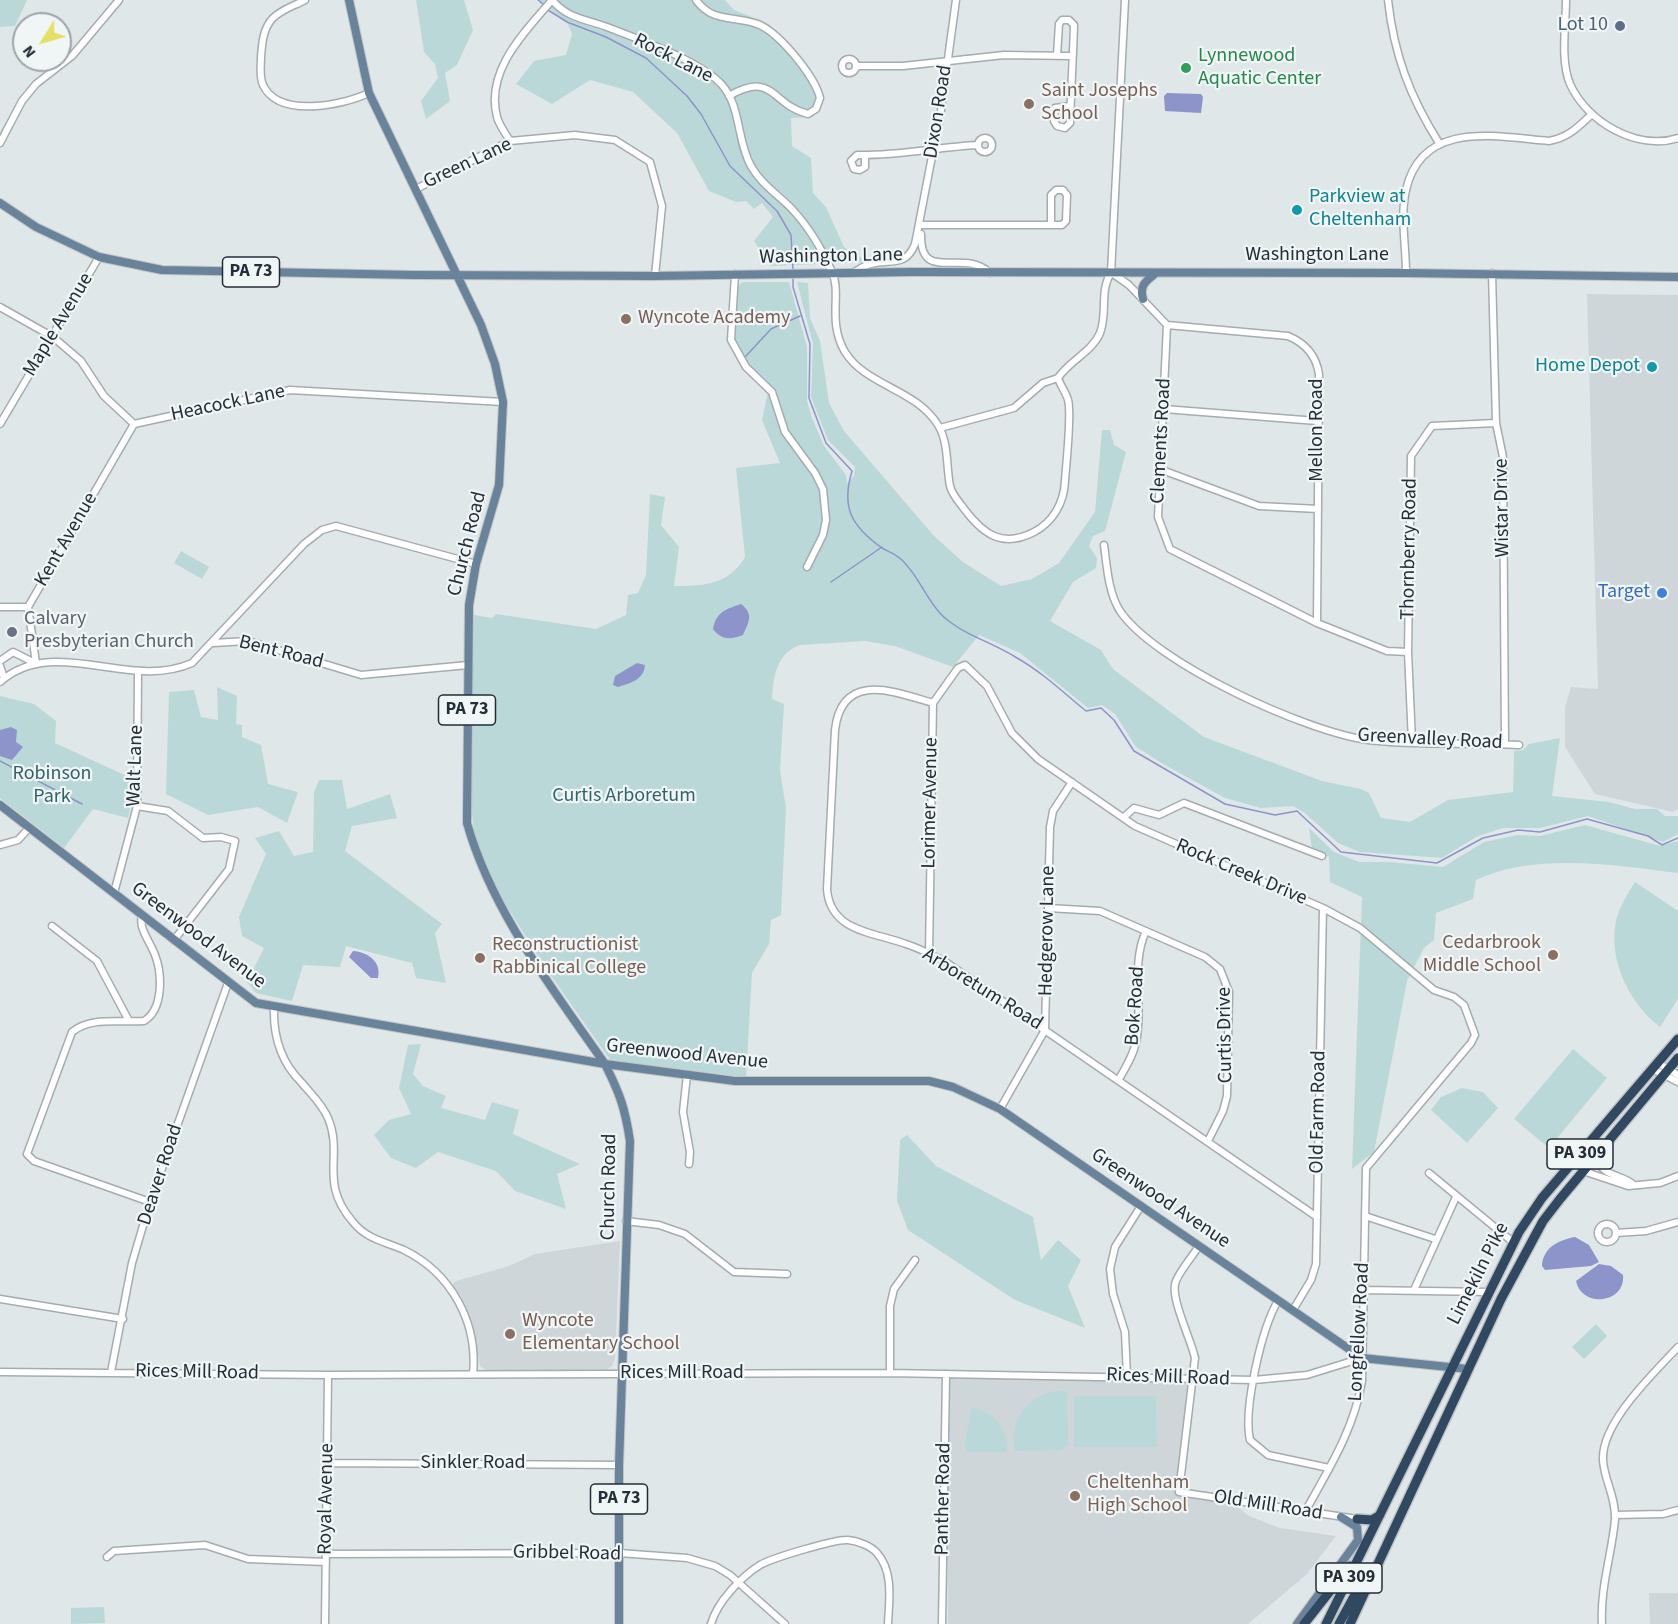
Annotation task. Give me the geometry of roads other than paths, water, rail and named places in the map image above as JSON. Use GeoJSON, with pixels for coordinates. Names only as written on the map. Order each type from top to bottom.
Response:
{"type":"FeatureCollection","features":[{"type":"Feature","properties":{"kind":"highway","name":"PA 309"},"geometry":{"type":"LineString","coordinates":[[1656,1066],[1678,1039]]}},
{"type":"Feature","properties":{"kind":"highway","name":"PA 309"},"geometry":{"type":"LineString","coordinates":[[1665,1073],[1678,1058]]}},
{"type":"Feature","properties":{"kind":"highway","name":"Limekiln Pike"},"geometry":{"type":"LineString","coordinates":[[1373,1531],[1514,1243],[1542,1198],[1656,1066]]}},
{"type":"Feature","properties":{"kind":"highway","name":"Limekiln Pike"},"geometry":{"type":"LineString","coordinates":[[1407,1497],[1526,1252],[1544,1221],[1582,1171],[1665,1073]]}},
{"type":"Feature","properties":{"kind":"highway","name":"PA 309"},"geometry":{"type":"LineString","coordinates":[[1340,1624],[1407,1497]]}},
{"type":"Feature","properties":{"kind":"highway"},"geometry":{"type":"LineString","coordinates":[[1350,1624],[1407,1497]]}},
{"type":"Feature","properties":{"kind":"highway"},"geometry":{"type":"LineString","coordinates":[[1357,1519],[1372,1520],[1382,1513]]}},
{"type":"Feature","properties":{"kind":"highway","name":"PA 309"},"geometry":{"type":"LineString","coordinates":[[1326,1624],[1373,1531]]}},
{"type":"Feature","properties":{"kind":"highway"},"geometry":{"type":"LineString","coordinates":[[1304,1624],[1348,1570],[1373,1531]]}},
{"type":"Feature","properties":{"kind":"main road","name":"Church Road"},"geometry":{"type":"LineString","coordinates":[[349,0],[369,93],[481,325],[495,364],[503,402],[499,485],[476,564],[469,605],[465,802],[467,823],[474,847],[494,894],[604,1064],[624,1103],[630,1141],[619,1465],[619,1624]]}},
{"type":"Feature","properties":{"kind":"main road","name":"Washington Lane"},"geometry":{"type":"LineString","coordinates":[[0,203],[36,227],[99,257],[162,270],[655,276],[852,273],[1492,273],[1678,277]]}},
{"type":"Feature","properties":{"kind":"main road"},"geometry":{"type":"LineString","coordinates":[[1143,299],[1140,291],[1143,284],[1156,273]]}},
{"type":"Feature","properties":{"kind":"main road","name":"Greenwood Avenue"},"geometry":{"type":"LineString","coordinates":[[0,805],[256,1003],[604,1064],[735,1081],[929,1080],[953,1087],[1000,1109],[1362,1358],[1468,1369]]}},
{"type":"Feature","properties":{"kind":"main road"},"geometry":{"type":"LineString","coordinates":[[1297,1624],[1358,1540],[1358,1527],[1341,1517]]}},
{"type":"Feature","properties":{"kind":"street"},"geometry":{"type":"LineString","coordinates":[[0,143],[22,101],[36,84],[72,56],[119,0]]}},
{"type":"Feature","properties":{"kind":"street"},"geometry":{"type":"LineString","coordinates":[[305,0],[282,10],[272,19],[264,32],[261,76],[264,86],[271,96],[285,104],[296,106],[338,104],[369,93]]}},
{"type":"Feature","properties":{"kind":"street"},"geometry":{"type":"LineString","coordinates":[[696,0],[707,12],[719,18],[753,22],[773,32],[798,62],[820,98],[816,109],[808,114],[793,108],[761,87],[747,87],[729,96]]}},
{"type":"Feature","properties":{"kind":"street","name":"Dixon Road"},"geometry":{"type":"LineString","coordinates":[[956,0],[921,225],[921,251],[928,259],[937,263],[977,263],[991,274]]}},
{"type":"Feature","properties":{"kind":"street"},"geometry":{"type":"LineString","coordinates":[[940,428],[1014,408],[1043,383],[1058,378],[1071,362],[1095,342],[1099,334],[1105,282],[1111,273],[1125,0]]}},
{"type":"Feature","properties":{"kind":"street"},"geometry":{"type":"LineString","coordinates":[[1388,0],[1390,23],[1408,88],[1417,108],[1439,143]]}},
{"type":"Feature","properties":{"kind":"street"},"geometry":{"type":"LineString","coordinates":[[1566,0],[1566,62],[1570,83],[1592,114],[1611,128],[1628,136],[1648,141],[1678,138]]}},
{"type":"Feature","properties":{"kind":"street"},"geometry":{"type":"LineString","coordinates":[[510,141],[497,119],[494,99],[504,61],[512,47],[551,1]]}},
{"type":"Feature","properties":{"kind":"street","name":"Rock Lane"},"geometry":{"type":"LineString","coordinates":[[551,1],[568,15],[620,32],[700,68],[718,81],[729,96],[743,150],[752,169],[802,221],[834,274]]}},
{"type":"Feature","properties":{"kind":"street"},"geometry":{"type":"LineString","coordinates":[[1057,55],[1059,24],[1067,19],[1074,25],[1071,106]]}},
{"type":"Feature","properties":{"kind":"street"},"geometry":{"type":"LineString","coordinates":[[856,66],[947,63],[1004,55],[1072,56]]}},
{"type":"Feature","properties":{"kind":"street"},"geometry":{"type":"LineString","coordinates":[[1406,273],[1406,189],[1419,162],[1439,143],[1476,136],[1560,140],[1570,135],[1592,114]]}},
{"type":"Feature","properties":{"kind":"street","name":"Green Lane"},"geometry":{"type":"LineString","coordinates":[[416,189],[510,141],[575,135],[615,140],[650,162],[662,206],[655,276]]}},
{"type":"Feature","properties":{"kind":"street"},"geometry":{"type":"LineString","coordinates":[[865,156],[891,155],[933,147],[978,145]]}},
{"type":"Feature","properties":{"kind":"street"},"geometry":{"type":"LineString","coordinates":[[921,225],[1051,225],[1062,225],[1065,221],[1066,195],[1063,190],[1056,190],[1052,195],[1051,225]]}},
{"type":"Feature","properties":{"kind":"street","name":"Dixon Road"},"geometry":{"type":"LineString","coordinates":[[852,273],[872,264],[900,262],[907,258],[915,244],[921,225]]}},
{"type":"Feature","properties":{"kind":"street","name":"Maple Avenue"},"geometry":{"type":"LineString","coordinates":[[0,424],[99,257]]}},
{"type":"Feature","properties":{"kind":"street"},"geometry":{"type":"LineString","coordinates":[[1111,273],[1129,285],[1167,325]]}},
{"type":"Feature","properties":{"kind":"street","name":"Wistar Drive"},"geometry":{"type":"LineString","coordinates":[[1492,273],[1496,423],[1503,457],[1505,744]]}},
{"type":"Feature","properties":{"kind":"street"},"geometry":{"type":"LineString","coordinates":[[735,274],[731,340],[746,367],[772,392],[785,432],[815,473],[823,489],[826,520],[807,567]]}},
{"type":"Feature","properties":{"kind":"street"},"geometry":{"type":"LineString","coordinates":[[834,274],[835,327],[849,358],[863,372],[918,404],[940,428],[951,491],[977,525],[988,535],[1002,540],[1027,535],[1047,523],[1056,512],[1065,485],[1069,404],[1058,378]]}},
{"type":"Feature","properties":{"kind":"street"},"geometry":{"type":"LineString","coordinates":[[0,307],[53,337],[81,361],[104,396],[134,424]]}},
{"type":"Feature","properties":{"kind":"street","name":"Clements Road"},"geometry":{"type":"LineString","coordinates":[[1167,325],[1158,517],[1170,549],[1317,623],[1387,651],[1408,652]]}},
{"type":"Feature","properties":{"kind":"street","name":"Mellon Road"},"geometry":{"type":"LineString","coordinates":[[1167,325],[1275,334],[1300,342],[1317,364],[1317,623]]}},
{"type":"Feature","properties":{"kind":"street","name":"Heacock Lane"},"geometry":{"type":"LineString","coordinates":[[134,424],[290,390],[503,402]]}},
{"type":"Feature","properties":{"kind":"street"},"geometry":{"type":"LineString","coordinates":[[1164,409],[1317,421]]}},
{"type":"Feature","properties":{"kind":"street","name":"Thornberry Road"},"geometry":{"type":"LineString","coordinates":[[1412,742],[1408,652],[1411,456],[1432,426],[1496,423]]}},
{"type":"Feature","properties":{"kind":"street","name":"Kent Avenue"},"geometry":{"type":"LineString","coordinates":[[36,663],[28,607],[134,424]]}},
{"type":"Feature","properties":{"kind":"street"},"geometry":{"type":"LineString","coordinates":[[1162,470],[1259,506],[1318,509]]}},
{"type":"Feature","properties":{"kind":"street"},"geometry":{"type":"LineString","coordinates":[[212,643],[304,544],[322,530],[336,526],[476,564]]}},
{"type":"Feature","properties":{"kind":"street","name":"Greenvalley Road"},"geometry":{"type":"LineString","coordinates":[[1104,544],[1112,591],[1126,619],[1139,632],[1207,678],[1235,693],[1333,732],[1368,740],[1519,745]]}},
{"type":"Feature","properties":{"kind":"street"},"geometry":{"type":"LineString","coordinates":[[0,607],[28,607]]}},
{"type":"Feature","properties":{"kind":"street","name":"Bent Road"},"geometry":{"type":"LineString","coordinates":[[2,680],[36,663],[67,661],[138,672],[174,670],[192,663],[212,643],[248,641],[361,675],[468,665]]}},
{"type":"Feature","properties":{"kind":"street"},"geometry":{"type":"LineString","coordinates":[[0,661],[13,652],[36,663]]}},
{"type":"Feature","properties":{"kind":"street","name":"Rock Creek Drive"},"geometry":{"type":"LineString","coordinates":[[933,703],[958,668],[965,665],[987,686],[1020,743],[1123,818],[1157,837],[1323,909],[1360,928],[1434,990],[1464,1005],[1475,1035],[1468,1047],[1368,1164],[1364,1175]]}},
{"type":"Feature","properties":{"kind":"street"},"geometry":{"type":"LineString","coordinates":[[0,666],[2,680]]}},
{"type":"Feature","properties":{"kind":"street","name":"Walt Lane"},"geometry":{"type":"LineString","coordinates":[[114,893],[137,806],[138,672]]}},
{"type":"Feature","properties":{"kind":"street","name":"Arboretum Road"},"geometry":{"type":"LineString","coordinates":[[933,703],[872,688],[853,696],[839,712],[835,730],[827,889],[831,906],[844,923],[856,930],[905,943],[929,954],[1119,1079],[1317,1217]]}},
{"type":"Feature","properties":{"kind":"street","name":"Lorimer Avenue"},"geometry":{"type":"LineString","coordinates":[[929,954],[933,703]]}},
{"type":"Feature","properties":{"kind":"street","name":"Hedgerow Lane"},"geometry":{"type":"LineString","coordinates":[[1000,1109],[1045,1030],[1051,822],[1053,811],[1072,782]]}},
{"type":"Feature","properties":{"kind":"street","name":"Rock Creek Drive"},"geometry":{"type":"LineString","coordinates":[[1123,818],[1134,808],[1159,815],[1184,803],[1322,856]]}},
{"type":"Feature","properties":{"kind":"street"},"geometry":{"type":"LineString","coordinates":[[137,806],[168,811],[203,838],[221,837],[235,841],[229,869],[174,940]]}},
{"type":"Feature","properties":{"kind":"street"},"geometry":{"type":"LineString","coordinates":[[0,845],[18,840],[29,828]]}},
{"type":"Feature","properties":{"kind":"street","name":"Curtis Drive"},"geometry":{"type":"LineString","coordinates":[[1048,908],[1095,910],[1212,960],[1226,979],[1229,992],[1228,1088],[1223,1112],[1208,1141]]}},
{"type":"Feature","properties":{"kind":"street","name":"Old Farm Road"},"geometry":{"type":"LineString","coordinates":[[1293,1310],[1311,1280],[1316,1264],[1323,909]]}},
{"type":"Feature","properties":{"kind":"street"},"geometry":{"type":"LineString","coordinates":[[142,916],[141,924],[158,965],[159,991],[151,1016],[142,1021],[91,1024],[76,1028],[70,1034],[27,1154],[34,1161],[150,1202]]}},
{"type":"Feature","properties":{"kind":"street"},"geometry":{"type":"LineString","coordinates":[[52,926],[96,961],[129,1022]]}},
{"type":"Feature","properties":{"kind":"street","name":"Bok Road"},"geometry":{"type":"LineString","coordinates":[[1119,1079],[1132,1056],[1137,1041],[1140,949],[1146,931]]}},
{"type":"Feature","properties":{"kind":"street","name":"Deaver Road"},"geometry":{"type":"LineString","coordinates":[[111,1372],[132,1263],[150,1202],[228,983]]}},
{"type":"Feature","properties":{"kind":"street"},"geometry":{"type":"LineString","coordinates":[[274,1007],[275,1033],[283,1056],[298,1080],[317,1099],[329,1121],[333,1141],[333,1182],[343,1208],[356,1227],[370,1237],[404,1250],[428,1265],[453,1293],[463,1308],[473,1339],[473,1374]]}},
{"type":"Feature","properties":{"kind":"street"},"geometry":{"type":"LineString","coordinates":[[1656,1066],[1678,1083]]}},
{"type":"Feature","properties":{"kind":"street"},"geometry":{"type":"LineString","coordinates":[[1665,1073],[1678,1075]]}},
{"type":"Feature","properties":{"kind":"street"},"geometry":{"type":"LineString","coordinates":[[687,1075],[683,1112],[690,1152],[689,1164]]}},
{"type":"Feature","properties":{"kind":"street"},"geometry":{"type":"LineString","coordinates":[[1596,1156],[1598,1164],[1605,1172],[1634,1185]]}},
{"type":"Feature","properties":{"kind":"street"},"geometry":{"type":"LineString","coordinates":[[1582,1171],[1592,1172],[1617,1183],[1634,1185],[1660,1184],[1678,1176]]}},
{"type":"Feature","properties":{"kind":"street"},"geometry":{"type":"LineString","coordinates":[[1429,1173],[1514,1243]]}},
{"type":"Feature","properties":{"kind":"street","name":"Longfellow Road"},"geometry":{"type":"LineString","coordinates":[[1305,1512],[1350,1429],[1358,1404],[1362,1358],[1364,1175]]}},
{"type":"Feature","properties":{"kind":"street"},"geometry":{"type":"LineString","coordinates":[[1414,1290],[1435,1239],[1456,1197]]}},
{"type":"Feature","properties":{"kind":"street"},"geometry":{"type":"LineString","coordinates":[[1127,1376],[1125,1332],[1113,1294],[1110,1269],[1115,1247],[1141,1206]]}},
{"type":"Feature","properties":{"kind":"street"},"geometry":{"type":"LineString","coordinates":[[1365,1216],[1435,1239]]}},
{"type":"Feature","properties":{"kind":"street"},"geometry":{"type":"LineString","coordinates":[[626,1221],[654,1224],[682,1232],[698,1241],[725,1267],[734,1272],[787,1274]]}},
{"type":"Feature","properties":{"kind":"street"},"geometry":{"type":"LineString","coordinates":[[1616,1233],[1646,1232],[1678,1222]]}},
{"type":"Feature","properties":{"kind":"street"},"geometry":{"type":"LineString","coordinates":[[1194,1378],[1193,1344],[1174,1292],[1176,1280],[1200,1246]]}},
{"type":"Feature","properties":{"kind":"street"},"geometry":{"type":"LineString","coordinates":[[890,1373],[890,1306],[894,1289],[915,1260]]}},
{"type":"Feature","properties":{"kind":"street"},"geometry":{"type":"LineString","coordinates":[[1363,1290],[1490,1292]]}},
{"type":"Feature","properties":{"kind":"street"},"geometry":{"type":"LineString","coordinates":[[0,1299],[123,1319]]}},
{"type":"Feature","properties":{"kind":"street"},"geometry":{"type":"LineString","coordinates":[[1278,1301],[1269,1316],[1254,1380],[1247,1424],[1250,1440],[1268,1455],[1329,1468]]}},
{"type":"Feature","properties":{"kind":"street"},"geometry":{"type":"LineString","coordinates":[[1602,1624],[1602,1591],[1615,1515],[1613,1493],[1603,1458],[1608,1432],[1619,1415],[1678,1347]]}},
{"type":"Feature","properties":{"kind":"street","name":"Rices Mill Road"},"geometry":{"type":"LineString","coordinates":[[0,1372],[328,1375],[890,1373],[1254,1380],[1307,1375],[1362,1358]]}},
{"type":"Feature","properties":{"kind":"street","name":"Panther Road"},"geometry":{"type":"LineString","coordinates":[[942,1624],[946,1374]]}},
{"type":"Feature","properties":{"kind":"street","name":"Royal Avenue"},"geometry":{"type":"LineString","coordinates":[[325,1624],[328,1375]]}},
{"type":"Feature","properties":{"kind":"street","name":"Old Mill Road"},"geometry":{"type":"LineString","coordinates":[[1194,1378],[1179,1492],[1357,1519]]}},
{"type":"Feature","properties":{"kind":"street","name":"Sinkler Road"},"geometry":{"type":"LineString","coordinates":[[328,1462],[619,1465]]}},
{"type":"Feature","properties":{"kind":"street"},"geometry":{"type":"LineString","coordinates":[[1615,1515],[1663,1514],[1678,1510]]}},
{"type":"Feature","properties":{"kind":"street"},"geometry":{"type":"LineString","coordinates":[[711,1624],[721,1604],[753,1569],[771,1559],[852,1541],[872,1548],[886,1568],[889,1583],[888,1624]]}},
{"type":"Feature","properties":{"kind":"street","name":"Gribbel Road"},"geometry":{"type":"LineString","coordinates":[[106,1557],[114,1551],[205,1545],[248,1559],[619,1553],[697,1560],[715,1566],[740,1583],[785,1624]]}},
{"type":"Feature","properties":{"kind":"water"},"geometry":{"type":"Polygon","coordinates":[[[1167,93],[1201,94],[1203,97],[1201,113],[1165,111],[1164,96],[1167,93]]]}},
{"type":"Feature","properties":{"kind":"water"},"geometry":{"type":"Polygon","coordinates":[[[741,604],[749,615],[743,635],[730,638],[719,635],[713,629],[719,615],[741,604]]]}},
{"type":"Feature","properties":{"kind":"water"},"geometry":{"type":"Polygon","coordinates":[[[637,663],[645,665],[639,677],[618,687],[613,685],[615,676],[637,663]]]}},
{"type":"Feature","properties":{"kind":"water"},"geometry":{"type":"Polygon","coordinates":[[[11,727],[17,730],[16,742],[23,747],[12,760],[0,756],[0,730],[11,727]]]}},
{"type":"Feature","properties":{"kind":"water"},"geometry":{"type":"Polygon","coordinates":[[[353,951],[364,953],[373,959],[378,967],[378,978],[371,978],[349,957],[353,951]]]}},
{"type":"Feature","properties":{"kind":"water"},"geometry":{"type":"Polygon","coordinates":[[[1575,1237],[1589,1245],[1599,1262],[1591,1266],[1545,1270],[1542,1266],[1543,1259],[1549,1249],[1558,1242],[1575,1237]]]}},
{"type":"Feature","properties":{"kind":"water"},"geometry":{"type":"Polygon","coordinates":[[[1599,1264],[1611,1266],[1623,1275],[1622,1284],[1618,1292],[1611,1297],[1594,1299],[1586,1296],[1580,1290],[1576,1281],[1599,1264]]]}},
{"type":"Feature","properties":{"kind":"waterway"},"geometry":{"type":"LineString","coordinates":[[538,0],[545,6]]}},
{"type":"Feature","properties":{"kind":"waterway"},"geometry":{"type":"LineString","coordinates":[[548,10],[567,22],[606,37],[646,58],[687,96],[701,114],[730,166],[777,211],[791,235],[793,270]]}},
{"type":"Feature","properties":{"kind":"waterway"},"geometry":{"type":"LineString","coordinates":[[793,278],[793,287],[810,344],[809,398],[826,443],[852,471],[848,505],[856,523],[871,540],[902,560],[945,618],[962,630],[1026,664],[1086,711],[1101,708],[1114,720],[1134,751],[1225,804],[1275,815],[1297,811],[1341,852],[1437,863],[1483,838],[1518,830],[1540,832],[1587,819],[1648,836],[1662,845],[1678,838]]}},
{"type":"Feature","properties":{"kind":"waterway"},"geometry":{"type":"LineString","coordinates":[[746,356],[771,329],[800,316]]}},
{"type":"Feature","properties":{"kind":"waterway"},"geometry":{"type":"LineString","coordinates":[[831,582],[882,547]]}},
{"type":"Feature","properties":{"kind":"waterway"},"geometry":{"type":"LineString","coordinates":[[0,761],[82,804]]}},
{"type":"Feature","properties":{"kind":"place","name":"Lot 10"},"geometry":{"type":"Point","coordinates":[1620,26]}},
{"type":"Feature","properties":{"kind":"place","name":"Lynnewood Aquatic Center"},"geometry":{"type":"Point","coordinates":[1186,68]}},
{"type":"Feature","properties":{"kind":"place","name":"Saint Josephs School"},"geometry":{"type":"Point","coordinates":[1029,104]}},
{"type":"Feature","properties":{"kind":"place","name":"Parkview at Cheltenham"},"geometry":{"type":"Point","coordinates":[1297,210]}},
{"type":"Feature","properties":{"kind":"place","name":"Wyncote Academy"},"geometry":{"type":"Point","coordinates":[626,319]}},
{"type":"Feature","properties":{"kind":"place","name":"Home Depot"},"geometry":{"type":"Point","coordinates":[1652,367]}},
{"type":"Feature","properties":{"kind":"place","name":"Target"},"geometry":{"type":"Point","coordinates":[1662,593]}},
{"type":"Feature","properties":{"kind":"place","name":"Calvary Presbyterian Church"},"geometry":{"type":"Point","coordinates":[12,632]}},
{"type":"Feature","properties":{"kind":"place","name":"Cedarbrook Middle School"},"geometry":{"type":"Point","coordinates":[1553,955]}},
{"type":"Feature","properties":{"kind":"place","name":"Reconstructionist Rabbinical College"},"geometry":{"type":"Point","coordinates":[480,958]}},
{"type":"Feature","properties":{"kind":"place","name":"Wyncote Elementary School"},"geometry":{"type":"Point","coordinates":[510,1334]}},
{"type":"Feature","properties":{"kind":"place","name":"Cheltenham High School"},"geometry":{"type":"Point","coordinates":[1075,1496]}},
{"type":"Feature","properties":{"kind":"park label","name":"Robinson Park"},"geometry":{"type":"Point","coordinates":[52,786]}},
{"type":"Feature","properties":{"kind":"park label","name":"Curtis Arboretum"},"geometry":{"type":"Point","coordinates":[624,797]}}]}
